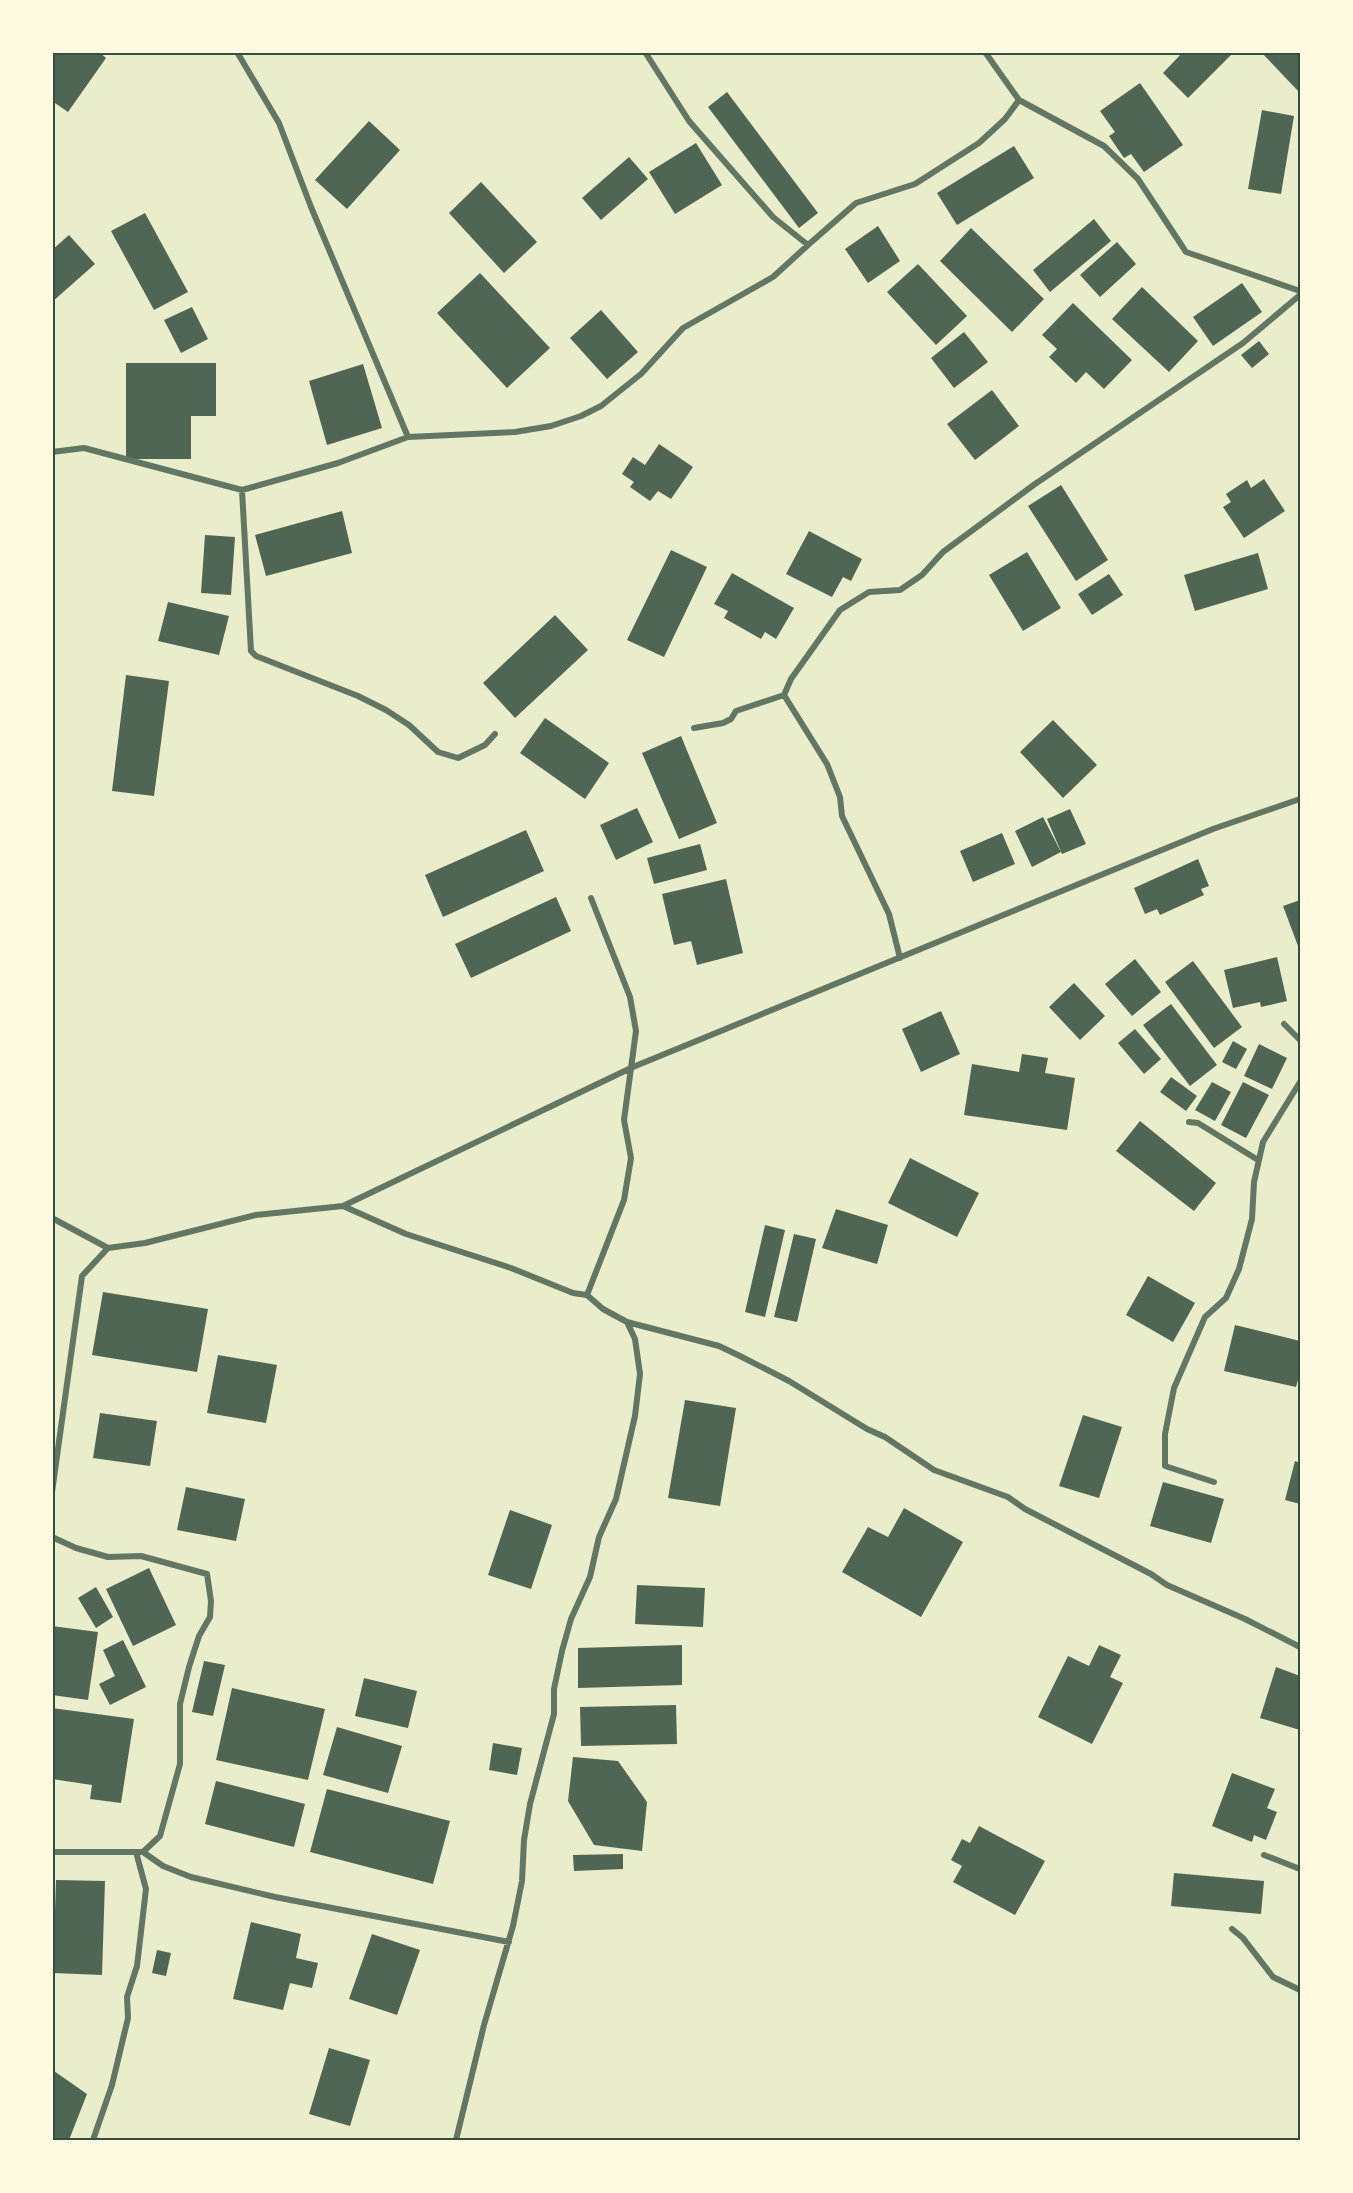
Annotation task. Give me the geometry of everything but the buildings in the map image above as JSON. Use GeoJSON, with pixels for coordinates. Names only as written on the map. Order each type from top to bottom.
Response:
{"type":"FeatureCollection","features":[{"type":"Feature","properties":{"kind":"street"},"geometry":{"type":"LineString","coordinates":[[237,52],[279,123],[311,207],[408,436]]}},
{"type":"Feature","properties":{"kind":"street"},"geometry":{"type":"LineString","coordinates":[[645,52],[689,122],[773,218],[808,245]]}},
{"type":"Feature","properties":{"kind":"street"},"geometry":{"type":"LineString","coordinates":[[694,728],[723,723],[731,719],[736,711],[784,695],[791,680],[840,610],[869,592],[900,590],[922,575],[943,552],[1035,484],[1056,472],[1243,343],[1300,293],[1186,252],[1138,179],[1104,146],[1019,100],[985,52]]}},
{"type":"Feature","properties":{"kind":"street"},"geometry":{"type":"LineString","coordinates":[[52,452],[84,448],[242,490],[338,463],[408,436],[515,432],[550,426],[581,416],[601,405],[641,374],[683,328],[773,277],[856,202],[915,184],[979,143],[1005,119],[1019,100]]}},
{"type":"Feature","properties":{"kind":"street"},"geometry":{"type":"LineString","coordinates":[[242,490],[251,651],[256,656],[358,696],[386,710],[409,725],[438,752],[458,758],[485,745],[495,734]]}},
{"type":"Feature","properties":{"kind":"street"},"geometry":{"type":"LineString","coordinates":[[784,695],[827,764],[840,797],[842,816],[886,907],[900,958]]}},
{"type":"Feature","properties":{"kind":"street"},"geometry":{"type":"LineString","coordinates":[[52,1218],[108,1248],[146,1243],[256,1215],[343,1206],[633,1067],[1213,829],[1300,799]]}},
{"type":"Feature","properties":{"kind":"street"},"geometry":{"type":"LineString","coordinates":[[587,1295],[624,1200],[631,1158],[624,1120],[633,1067],[636,1031],[630,997],[591,898]]}},
{"type":"Feature","properties":{"kind":"street"},"geometry":{"type":"LineString","coordinates":[[1284,1024],[1300,1040]]}},
{"type":"Feature","properties":{"kind":"street"},"geometry":{"type":"LineString","coordinates":[[1214,1482],[1165,1466],[1165,1434],[1174,1388],[1205,1317],[1226,1298],[1239,1269],[1252,1219],[1258,1160],[1263,1142],[1300,1082]]}},
{"type":"Feature","properties":{"kind":"street"},"geometry":{"type":"LineString","coordinates":[[1189,1122],[1198,1123],[1258,1160]]}},
{"type":"Feature","properties":{"kind":"street"},"geometry":{"type":"LineString","coordinates":[[343,1206],[406,1234],[511,1268],[573,1293],[587,1295],[603,1309],[627,1322],[718,1346],[740,1356],[789,1381],[867,1429],[885,1437],[934,1470],[1008,1497],[1025,1509],[1152,1574],[1167,1586],[1245,1619],[1300,1647]]}},
{"type":"Feature","properties":{"kind":"street"},"geometry":{"type":"LineString","coordinates":[[52,1492],[82,1276],[108,1248]]}},
{"type":"Feature","properties":{"kind":"street"},"geometry":{"type":"LineString","coordinates":[[456,2140],[484,2025],[509,1942],[522,1881],[524,1840],[530,1804],[554,1714],[554,1689],[562,1651],[571,1619],[590,1577],[599,1537],[616,1499],[635,1416],[640,1374],[635,1339],[627,1322]]}},
{"type":"Feature","properties":{"kind":"street"},"geometry":{"type":"LineString","coordinates":[[52,1537],[76,1548],[108,1557],[141,1556],[207,1574],[211,1601],[210,1617],[199,1636],[180,1704],[180,1764],[160,1836],[140,1852]]}},
{"type":"Feature","properties":{"kind":"street"},"geometry":{"type":"LineString","coordinates":[[52,1852],[140,1852],[163,1866],[191,1877],[275,1897],[509,1942]]}},
{"type":"Feature","properties":{"kind":"street"},"geometry":{"type":"LineString","coordinates":[[93,2140],[112,2085],[128,2018],[127,1997],[137,1966],[146,1889],[140,1852]]}},
{"type":"Feature","properties":{"kind":"street"},"geometry":{"type":"LineString","coordinates":[[1264,1856],[1300,1869]]}},
{"type":"Feature","properties":{"kind":"street"},"geometry":{"type":"LineString","coordinates":[[1232,1929],[1244,1938],[1273,1977],[1300,1990]]}}]}
